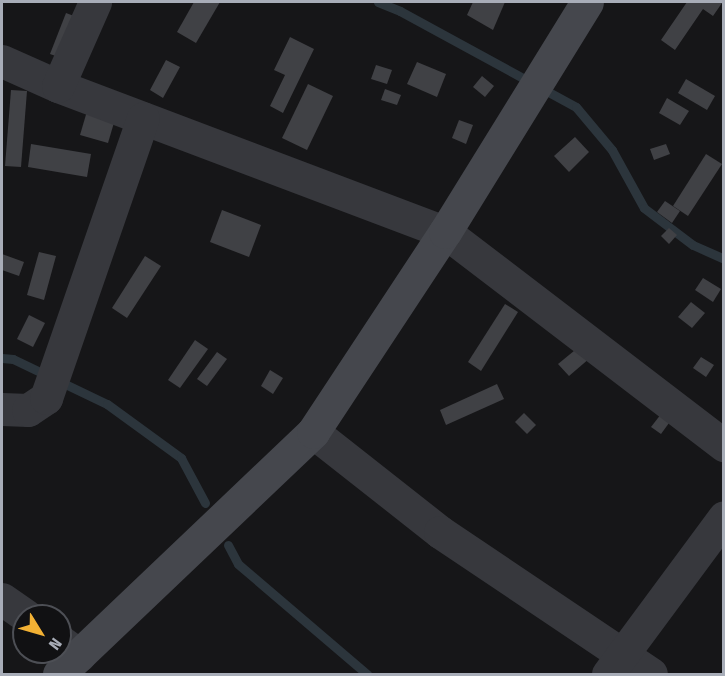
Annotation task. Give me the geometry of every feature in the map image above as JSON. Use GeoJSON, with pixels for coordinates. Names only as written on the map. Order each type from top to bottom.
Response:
{"type":"FeatureCollection","features":[{"type":"Feature","properties":{"kind":"street"},"geometry":{"type":"LineString","coordinates":[[58,86],[94,2]]}},
{"type":"Feature","properties":{"kind":"street"},"geometry":{"type":"LineString","coordinates":[[72,652],[313,432],[445,232],[587,2]]}},
{"type":"Feature","properties":{"kind":"street"},"geometry":{"type":"LineString","coordinates":[[2,61],[58,86],[445,232],[723,445]]}},
{"type":"Feature","properties":{"kind":"street"},"geometry":{"type":"LineString","coordinates":[[2,410],[28,410],[46,398],[142,117]]}},
{"type":"Feature","properties":{"kind":"street"},"geometry":{"type":"LineString","coordinates":[[313,432],[615,665],[651,675]]}},
{"type":"Feature","properties":{"kind":"street"},"geometry":{"type":"LineString","coordinates":[[615,665],[723,518]]}},
{"type":"Feature","properties":{"kind":"building"},"geometry":{"type":"Polygon","coordinates":[[[194,2],[220,2],[196,43],[177,32],[194,2]]]}},
{"type":"Feature","properties":{"kind":"building"},"geometry":{"type":"Polygon","coordinates":[[[473,2],[505,2],[493,30],[467,15],[473,2]]]}},
{"type":"Feature","properties":{"kind":"building"},"geometry":{"type":"Polygon","coordinates":[[[687,2],[722,3],[713,16],[703,9],[675,50],[661,40],[687,2]]]}},
{"type":"Feature","properties":{"kind":"building"},"geometry":{"type":"Polygon","coordinates":[[[66,13],[82,19],[67,60],[50,54],[66,13]]]}},
{"type":"Feature","properties":{"kind":"building"},"geometry":{"type":"Polygon","coordinates":[[[290,37],[314,49],[283,113],[270,106],[285,75],[274,70],[290,37]]]}},
{"type":"Feature","properties":{"kind":"building"},"geometry":{"type":"Polygon","coordinates":[[[166,60],[180,67],[163,98],[150,90],[166,60]]]}},
{"type":"Feature","properties":{"kind":"building"},"geometry":{"type":"Polygon","coordinates":[[[417,62],[446,74],[437,97],[407,84],[417,62]]]}},
{"type":"Feature","properties":{"kind":"building"},"geometry":{"type":"Polygon","coordinates":[[[376,65],[392,70],[387,84],[371,79],[376,65]]]}},
{"type":"Feature","properties":{"kind":"building"},"geometry":{"type":"Polygon","coordinates":[[[482,76],[494,86],[485,97],[473,87],[482,76]]]}},
{"type":"Feature","properties":{"kind":"building"},"geometry":{"type":"Polygon","coordinates":[[[686,79],[715,96],[707,110],[678,93],[686,79]]]}},
{"type":"Feature","properties":{"kind":"building"},"geometry":{"type":"Polygon","coordinates":[[[308,84],[333,96],[307,150],[282,138],[308,84]]]}},
{"type":"Feature","properties":{"kind":"building"},"geometry":{"type":"Polygon","coordinates":[[[385,89],[401,95],[397,105],[381,100],[385,89]]]}},
{"type":"Feature","properties":{"kind":"building"},"geometry":{"type":"Polygon","coordinates":[[[11,90],[27,91],[21,167],[5,166],[11,90]]]}},
{"type":"Feature","properties":{"kind":"building"},"geometry":{"type":"Polygon","coordinates":[[[667,98],[689,111],[680,125],[659,113],[667,98]]]}},
{"type":"Feature","properties":{"kind":"building"},"geometry":{"type":"Polygon","coordinates":[[[90,101],[118,109],[108,143],[80,135],[90,101]]]}},
{"type":"Feature","properties":{"kind":"building"},"geometry":{"type":"Polygon","coordinates":[[[459,120],[473,125],[466,144],[452,138],[459,120]]]}},
{"type":"Feature","properties":{"kind":"building"},"geometry":{"type":"Polygon","coordinates":[[[575,137],[589,152],[569,172],[554,156],[575,137]]]}},
{"type":"Feature","properties":{"kind":"building"},"geometry":{"type":"Polygon","coordinates":[[[31,144],[91,154],[87,177],[28,167],[31,144]]]}},
{"type":"Feature","properties":{"kind":"building"},"geometry":{"type":"Polygon","coordinates":[[[666,144],[670,154],[654,160],[650,149],[666,144]]]}},
{"type":"Feature","properties":{"kind":"building"},"geometry":{"type":"Polygon","coordinates":[[[706,154],[722,164],[688,216],[673,206],[706,154]]]}},
{"type":"Feature","properties":{"kind":"building"},"geometry":{"type":"Polygon","coordinates":[[[665,201],[680,211],[672,223],[657,212],[665,201]]]}},
{"type":"Feature","properties":{"kind":"building"},"geometry":{"type":"Polygon","coordinates":[[[222,210],[261,225],[249,257],[210,242],[222,210]]]}},
{"type":"Feature","properties":{"kind":"building"},"geometry":{"type":"Polygon","coordinates":[[[669,228],[677,235],[669,244],[661,236],[669,228]]]}},
{"type":"Feature","properties":{"kind":"building"},"geometry":{"type":"Polygon","coordinates":[[[39,252],[56,256],[44,300],[27,295],[39,252]]]}},
{"type":"Feature","properties":{"kind":"building"},"geometry":{"type":"Polygon","coordinates":[[[2,254],[24,262],[19,276],[2,270],[2,254]]]}},
{"type":"Feature","properties":{"kind":"building"},"geometry":{"type":"Polygon","coordinates":[[[145,256],[161,266],[127,318],[112,308],[145,256]]]}},
{"type":"Feature","properties":{"kind":"building"},"geometry":{"type":"Polygon","coordinates":[[[703,278],[721,289],[713,302],[695,290],[703,278]]]}},
{"type":"Feature","properties":{"kind":"building"},"geometry":{"type":"Polygon","coordinates":[[[691,302],[705,313],[692,328],[678,317],[691,302]]]}},
{"type":"Feature","properties":{"kind":"building"},"geometry":{"type":"Polygon","coordinates":[[[505,304],[518,312],[481,371],[468,362],[505,304]]]}},
{"type":"Feature","properties":{"kind":"building"},"geometry":{"type":"Polygon","coordinates":[[[29,315],[45,323],[33,347],[17,339],[29,315]]]}},
{"type":"Feature","properties":{"kind":"building"},"geometry":{"type":"Polygon","coordinates":[[[195,340],[208,349],[180,388],[168,380],[195,340]]]}},
{"type":"Feature","properties":{"kind":"building"},"geometry":{"type":"Polygon","coordinates":[[[580,346],[590,358],[569,376],[558,364],[580,346]]]}},
{"type":"Feature","properties":{"kind":"building"},"geometry":{"type":"Polygon","coordinates":[[[217,352],[227,359],[207,386],[197,379],[217,352]]]}},
{"type":"Feature","properties":{"kind":"building"},"geometry":{"type":"Polygon","coordinates":[[[701,357],[714,365],[706,377],[693,368],[701,357]]]}},
{"type":"Feature","properties":{"kind":"building"},"geometry":{"type":"Polygon","coordinates":[[[270,370],[283,378],[273,394],[261,386],[270,370]]]}},
{"type":"Feature","properties":{"kind":"building"},"geometry":{"type":"Polygon","coordinates":[[[497,384],[504,399],[446,425],[440,410],[497,384]]]}},
{"type":"Feature","properties":{"kind":"building"},"geometry":{"type":"Polygon","coordinates":[[[668,405],[677,412],[661,434],[651,427],[668,405]]]}},
{"type":"Feature","properties":{"kind":"building"},"geometry":{"type":"Polygon","coordinates":[[[524,413],[536,425],[527,434],[515,422],[524,413]]]}},
{"type":"Feature","properties":{"kind":"waterway"},"geometry":{"type":"LineString","coordinates":[[378,2],[400,11],[576,107],[612,150],[644,208],[693,245],[724,259]]}},
{"type":"Feature","properties":{"kind":"waterway"},"geometry":{"type":"LineString","coordinates":[[2,358],[13,359],[107,404],[181,458],[205,503]]}},
{"type":"Feature","properties":{"kind":"waterway"},"geometry":{"type":"LineString","coordinates":[[228,545],[238,564],[367,674]]}}]}
